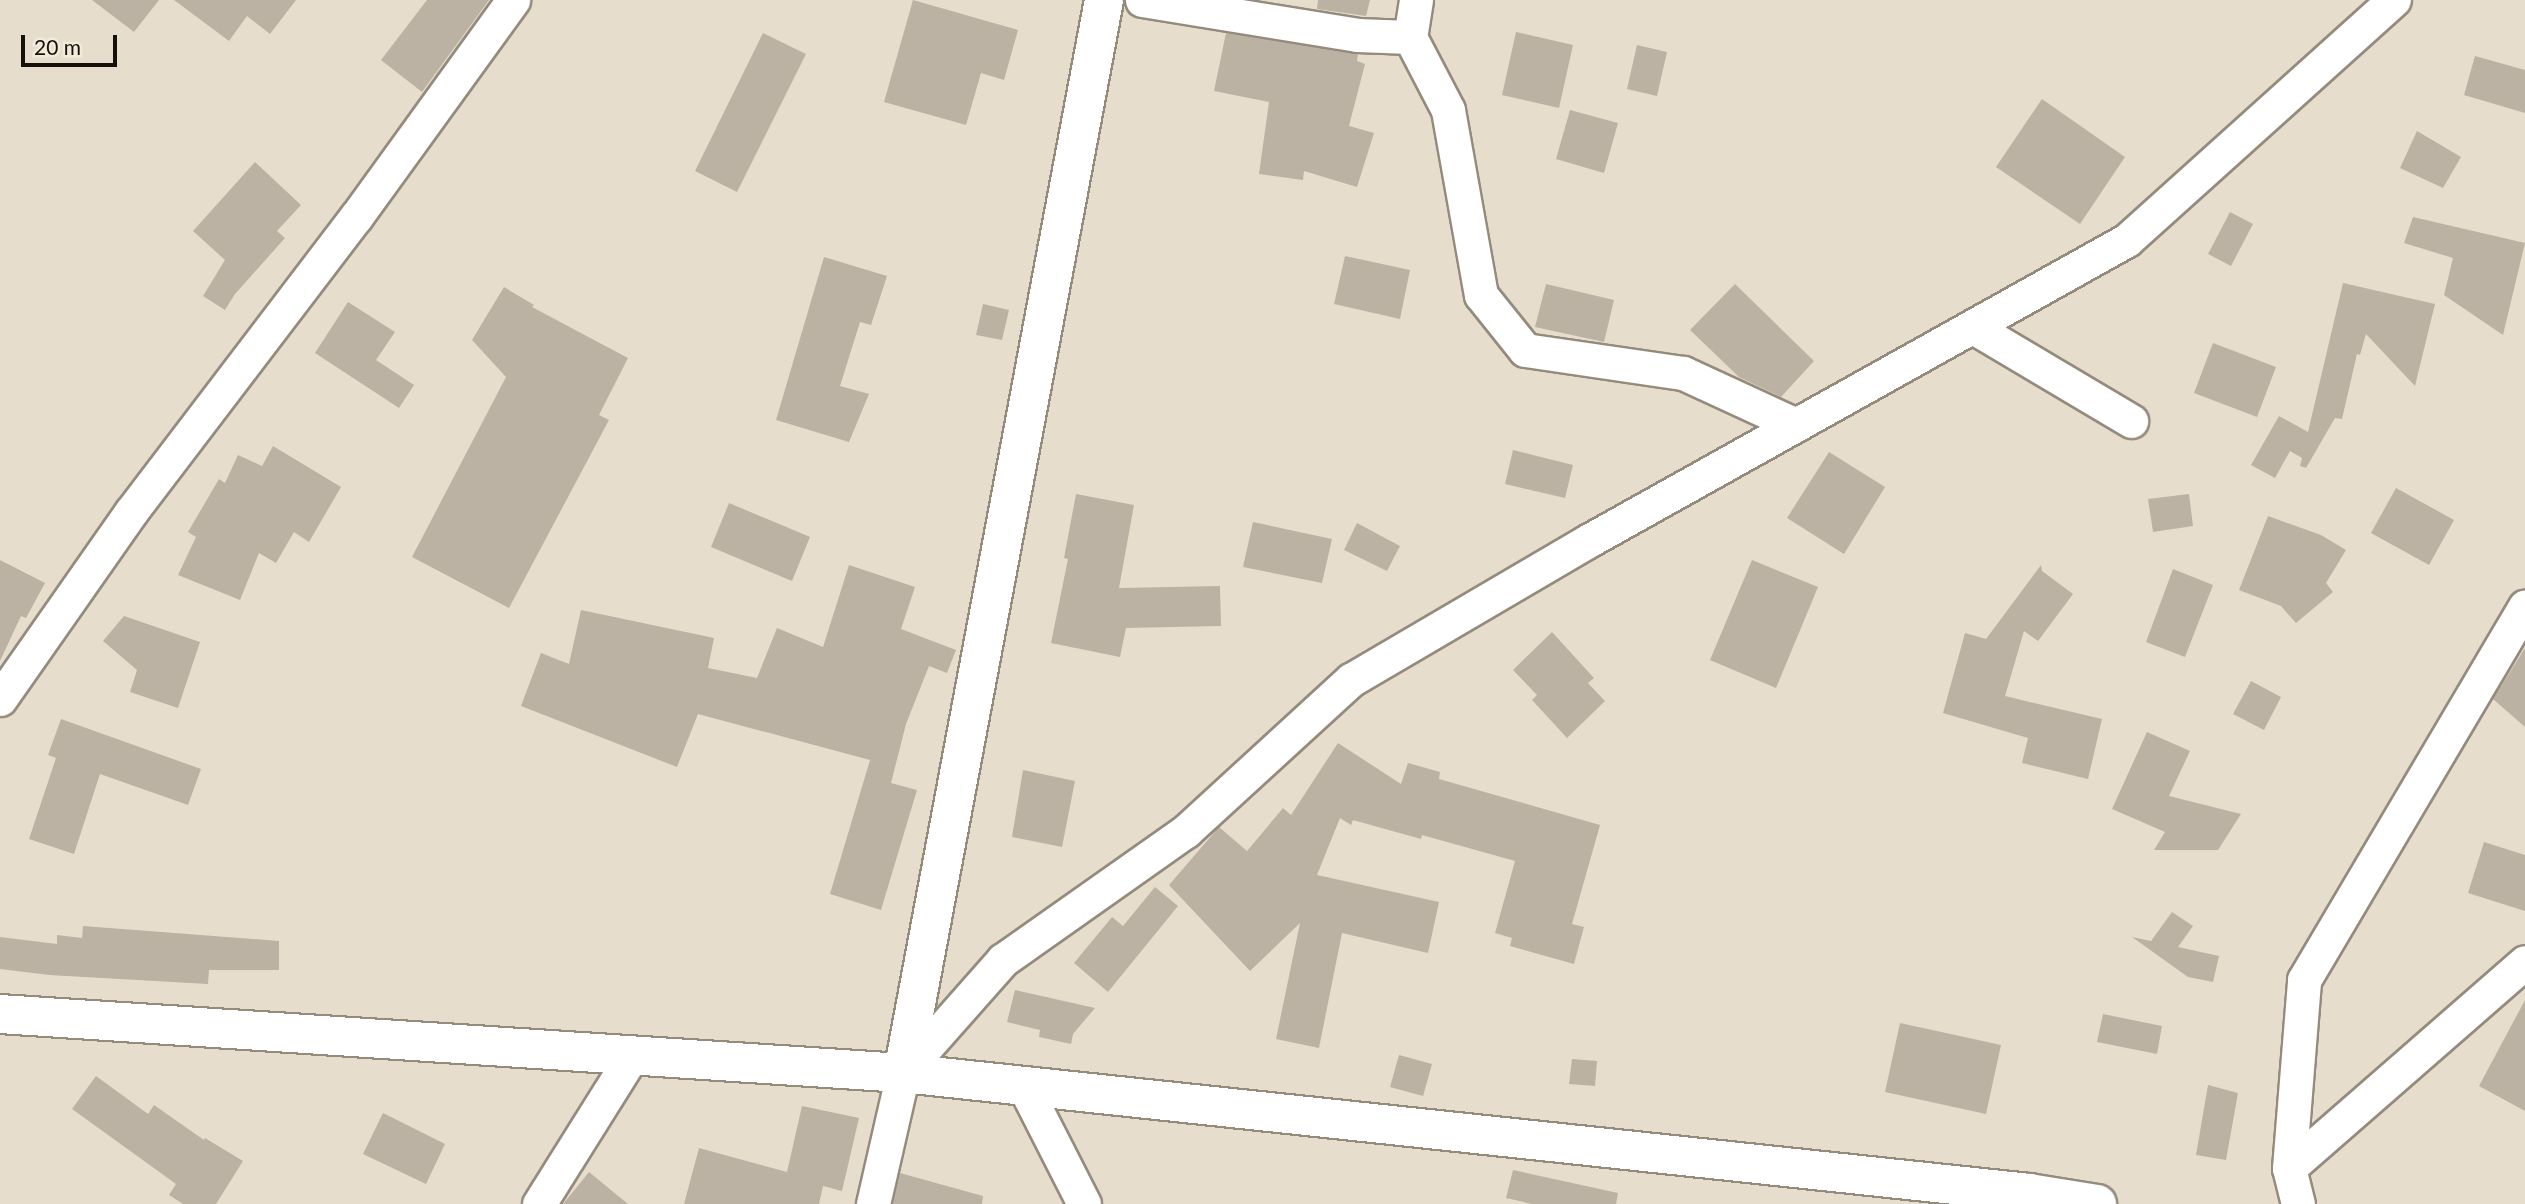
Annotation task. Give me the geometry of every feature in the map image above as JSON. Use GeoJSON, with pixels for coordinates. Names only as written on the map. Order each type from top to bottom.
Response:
{"type":"FeatureCollection","features":[{"type":"Feature","properties":{"kind":"street"},"geometry":{"type":"LineString","coordinates":[[0,699],[131,512],[348,228],[513,0]]}},
{"type":"Feature","properties":{"kind":"street"},"geometry":{"type":"LineString","coordinates":[[873,1204],[903,1073],[1104,0]]}},
{"type":"Feature","properties":{"kind":"street"},"geometry":{"type":"LineString","coordinates":[[1142,0],[1357,35],[1410,37]]}},
{"type":"Feature","properties":{"kind":"street"},"geometry":{"type":"LineString","coordinates":[[1416,0],[1410,37],[1448,110],[1481,295],[1525,349],[1683,373],[1796,425]]}},
{"type":"Feature","properties":{"kind":"street"},"geometry":{"type":"LineString","coordinates":[[903,1073],[1003,960],[1186,831],[1351,680],[1588,541],[2127,240],[2394,0]]}},
{"type":"Feature","properties":{"kind":"street"},"geometry":{"type":"LineString","coordinates":[[1973,327],[2131,421]]}},
{"type":"Feature","properties":{"kind":"street"},"geometry":{"type":"LineString","coordinates":[[2298,1204],[2289,1168],[2304,980],[2525,607]]}},
{"type":"Feature","properties":{"kind":"street"},"geometry":{"type":"LineString","coordinates":[[2289,1168],[2525,962]]}},
{"type":"Feature","properties":{"kind":"street"},"geometry":{"type":"LineString","coordinates":[[0,1014],[903,1073],[2097,1204]]}},
{"type":"Feature","properties":{"kind":"street"},"geometry":{"type":"LineString","coordinates":[[539,1204],[634,1054]]}},
{"type":"Feature","properties":{"kind":"street"},"geometry":{"type":"LineString","coordinates":[[1024,1086],[1084,1204]]}},
{"type":"Feature","properties":{"kind":"building"},"geometry":{"type":"Polygon","coordinates":[[[92,0],[159,0],[134,32],[92,0]]]}},
{"type":"Feature","properties":{"kind":"building"},"geometry":{"type":"Polygon","coordinates":[[[174,0],[296,0],[270,34],[247,16],[229,41],[174,0]]]}},
{"type":"Feature","properties":{"kind":"building"},"geometry":{"type":"Polygon","coordinates":[[[427,0],[489,0],[422,92],[381,60],[427,0]]]}},
{"type":"Feature","properties":{"kind":"building"},"geometry":{"type":"Polygon","coordinates":[[[913,0],[1018,30],[1004,80],[981,73],[966,125],[884,102],[913,0]]]}},
{"type":"Feature","properties":{"kind":"building"},"geometry":{"type":"Polygon","coordinates":[[[1318,0],[1370,0],[1366,16],[1317,9],[1318,0]]]}},
{"type":"Feature","properties":{"kind":"building"},"geometry":{"type":"Polygon","coordinates":[[[1516,32],[1573,45],[1559,108],[1502,95],[1516,32]]]}},
{"type":"Feature","properties":{"kind":"building"},"geometry":{"type":"Polygon","coordinates":[[[763,33],[806,54],[737,192],[695,171],[763,33]]]}},
{"type":"Feature","properties":{"kind":"building"},"geometry":{"type":"Polygon","coordinates":[[[1226,33],[1358,54],[1357,61],[1365,64],[1349,126],[1374,133],[1357,187],[1304,171],[1303,180],[1259,174],[1269,102],[1214,91],[1226,33]]]}},
{"type":"Feature","properties":{"kind":"building"},"geometry":{"type":"Polygon","coordinates":[[[1637,45],[1667,52],[1657,96],[1627,89],[1637,45]]]}},
{"type":"Feature","properties":{"kind":"building"},"geometry":{"type":"Polygon","coordinates":[[[2475,56],[2525,70],[2525,113],[2464,95],[2475,56]]]}},
{"type":"Feature","properties":{"kind":"building"},"geometry":{"type":"Polygon","coordinates":[[[2042,99],[2125,157],[2080,224],[1996,167],[2042,99]]]}},
{"type":"Feature","properties":{"kind":"building"},"geometry":{"type":"Polygon","coordinates":[[[1570,110],[1618,123],[1604,173],[1556,159],[1570,110]]]}},
{"type":"Feature","properties":{"kind":"building"},"geometry":{"type":"Polygon","coordinates":[[[2417,131],[2461,157],[2443,188],[2400,168],[2417,131]]]}},
{"type":"Feature","properties":{"kind":"building"},"geometry":{"type":"Polygon","coordinates":[[[255,162],[301,205],[277,231],[285,238],[235,294],[225,310],[203,296],[225,260],[193,231],[255,162]]]}},
{"type":"Feature","properties":{"kind":"building"},"geometry":{"type":"Polygon","coordinates":[[[2230,212],[2253,224],[2231,266],[2208,254],[2230,212]]]}},
{"type":"Feature","properties":{"kind":"building"},"geometry":{"type":"Polygon","coordinates":[[[2413,217],[2525,243],[2503,335],[2444,295],[2453,258],[2404,243],[2413,217]]]}},
{"type":"Feature","properties":{"kind":"building"},"geometry":{"type":"Polygon","coordinates":[[[1345,256],[1410,270],[1400,319],[1334,304],[1345,256]]]}},
{"type":"Feature","properties":{"kind":"building"},"geometry":{"type":"Polygon","coordinates":[[[824,257],[887,276],[871,325],[860,322],[840,386],[869,394],[849,442],[776,420],[824,257]]]}},
{"type":"Feature","properties":{"kind":"building"},"geometry":{"type":"Polygon","coordinates":[[[2343,283],[2435,304],[2415,386],[2366,334],[2360,355],[2357,354],[2342,419],[2335,418],[2306,468],[2300,466],[2302,458],[2290,451],[2275,478],[2251,465],[2279,416],[2308,432],[2343,283]]]}},
{"type":"Feature","properties":{"kind":"building"},"geometry":{"type":"Polygon","coordinates":[[[1546,284],[1614,300],[1604,342],[1535,327],[1546,284]]]}},
{"type":"Feature","properties":{"kind":"building"},"geometry":{"type":"Polygon","coordinates":[[[1735,284],[1814,361],[1781,397],[1739,377],[1690,330],[1735,284]]]}},
{"type":"Feature","properties":{"kind":"building"},"geometry":{"type":"Polygon","coordinates":[[[504,287],[534,305],[532,307],[628,358],[599,415],[609,420],[509,608],[412,557],[506,377],[472,340],[504,287]]]}},
{"type":"Feature","properties":{"kind":"building"},"geometry":{"type":"Polygon","coordinates":[[[348,302],[395,332],[376,360],[414,385],[399,408],[315,353],[348,302]]]}},
{"type":"Feature","properties":{"kind":"building"},"geometry":{"type":"Polygon","coordinates":[[[983,304],[1009,310],[1002,340],[976,335],[983,304]]]}},
{"type":"Feature","properties":{"kind":"building"},"geometry":{"type":"Polygon","coordinates":[[[2213,343],[2276,367],[2257,417],[2194,393],[2213,343]]]}},
{"type":"Feature","properties":{"kind":"building"},"geometry":{"type":"Polygon","coordinates":[[[273,446],[341,487],[309,542],[294,532],[276,563],[259,553],[240,600],[178,575],[196,537],[188,532],[219,479],[225,483],[238,455],[262,466],[273,446]]]}},
{"type":"Feature","properties":{"kind":"building"},"geometry":{"type":"Polygon","coordinates":[[[1513,450],[1573,465],[1565,498],[1505,484],[1513,450]]]}},
{"type":"Feature","properties":{"kind":"building"},"geometry":{"type":"Polygon","coordinates":[[[1829,452],[1885,487],[1844,554],[1787,518],[1829,452]]]}},
{"type":"Feature","properties":{"kind":"building"},"geometry":{"type":"Polygon","coordinates":[[[2396,488],[2454,520],[2429,565],[2371,533],[2396,488]]]}},
{"type":"Feature","properties":{"kind":"building"},"geometry":{"type":"Polygon","coordinates":[[[1076,494],[1134,505],[1119,588],[1220,586],[1221,626],[1126,628],[1120,657],[1051,643],[1068,559],[1064,558],[1076,494]]]}},
{"type":"Feature","properties":{"kind":"building"},"geometry":{"type":"Polygon","coordinates":[[[2189,494],[2193,526],[2153,532],[2148,499],[2189,494]]]}},
{"type":"Feature","properties":{"kind":"building"},"geometry":{"type":"Polygon","coordinates":[[[729,503],[810,537],[792,581],[711,547],[729,503]]]}},
{"type":"Feature","properties":{"kind":"building"},"geometry":{"type":"Polygon","coordinates":[[[2268,516],[2321,535],[2346,550],[2326,583],[2333,592],[2296,623],[2281,606],[2239,590],[2268,516]]]}},
{"type":"Feature","properties":{"kind":"building"},"geometry":{"type":"Polygon","coordinates":[[[1253,522],[1332,539],[1322,583],[1243,567],[1253,522]]]}},
{"type":"Feature","properties":{"kind":"building"},"geometry":{"type":"Polygon","coordinates":[[[1357,523],[1400,546],[1387,571],[1344,550],[1357,523]]]}},
{"type":"Feature","properties":{"kind":"building"},"geometry":{"type":"Polygon","coordinates":[[[0,560],[45,583],[26,618],[21,616],[0,661],[0,560]]]}},
{"type":"Feature","properties":{"kind":"building"},"geometry":{"type":"Polygon","coordinates":[[[1752,560],[1818,587],[1776,688],[1710,660],[1752,560]]]}},
{"type":"Feature","properties":{"kind":"building"},"geometry":{"type":"Polygon","coordinates":[[[849,565],[915,587],[901,629],[956,650],[947,673],[929,666],[906,724],[891,783],[917,790],[881,910],[830,894],[870,760],[698,714],[677,767],[521,706],[541,653],[569,664],[581,610],[714,638],[708,668],[757,678],[777,628],[823,647],[849,565]]]}},
{"type":"Feature","properties":{"kind":"building"},"geometry":{"type":"Polygon","coordinates":[[[2041,565],[2042,571],[2073,594],[2038,641],[2024,631],[2005,696],[2102,719],[2088,779],[2022,763],[2028,738],[1943,713],[1965,633],[1986,639],[2041,565]]]}},
{"type":"Feature","properties":{"kind":"building"},"geometry":{"type":"Polygon","coordinates":[[[2173,569],[2213,585],[2185,657],[2146,642],[2173,569]]]}},
{"type":"Feature","properties":{"kind":"building"},"geometry":{"type":"Polygon","coordinates":[[[124,616],[200,642],[178,708],[130,692],[137,670],[103,641],[124,616]]]}},
{"type":"Feature","properties":{"kind":"building"},"geometry":{"type":"Polygon","coordinates":[[[1552,632],[1594,678],[1588,683],[1605,701],[1567,738],[1532,700],[1537,695],[1513,670],[1552,632]]]}},
{"type":"Feature","properties":{"kind":"building"},"geometry":{"type":"Polygon","coordinates":[[[2525,648],[2525,727],[2493,699],[2525,648]]]}},
{"type":"Feature","properties":{"kind":"building"},"geometry":{"type":"Polygon","coordinates":[[[2251,681],[2281,697],[2264,730],[2233,714],[2251,681]]]}},
{"type":"Feature","properties":{"kind":"building"},"geometry":{"type":"Polygon","coordinates":[[[61,719],[201,769],[188,805],[100,774],[74,854],[29,839],[56,758],[48,755],[61,719]]]}},
{"type":"Feature","properties":{"kind":"building"},"geometry":{"type":"Polygon","coordinates":[[[2147,732],[2190,751],[2169,796],[2241,814],[2218,850],[2154,850],[2165,832],[2112,809],[2147,732]]]}},
{"type":"Feature","properties":{"kind":"building"},"geometry":{"type":"Polygon","coordinates":[[[1338,743],[1401,784],[1408,763],[1440,772],[1439,779],[1600,825],[1572,924],[1584,927],[1574,964],[1510,946],[1512,938],[1495,933],[1515,861],[1422,835],[1421,839],[1353,820],[1351,825],[1340,818],[1317,875],[1439,902],[1428,953],[1342,933],[1319,1048],[1276,1039],[1300,923],[1250,971],[1169,885],[1219,827],[1247,851],[1283,808],[1291,815],[1338,743]]]}},
{"type":"Feature","properties":{"kind":"building"},"geometry":{"type":"Polygon","coordinates":[[[1023,770],[1075,781],[1062,847],[1012,837],[1023,770]]]}},
{"type":"Feature","properties":{"kind":"building"},"geometry":{"type":"Polygon","coordinates":[[[2484,842],[2525,855],[2525,911],[2468,893],[2484,842]]]}},
{"type":"Feature","properties":{"kind":"building"},"geometry":{"type":"Polygon","coordinates":[[[1155,887],[1178,906],[1108,992],[1074,963],[1112,917],[1123,926],[1155,887]]]}},
{"type":"Feature","properties":{"kind":"building"},"geometry":{"type":"Polygon","coordinates":[[[2172,912],[2193,926],[2178,947],[2219,956],[2213,982],[2188,977],[2132,937],[2151,941],[2172,912]]]}},
{"type":"Feature","properties":{"kind":"building"},"geometry":{"type":"Polygon","coordinates":[[[83,926],[279,941],[279,970],[209,970],[208,984],[49,975],[0,969],[0,937],[57,944],[57,935],[82,938],[83,926]]]}},
{"type":"Feature","properties":{"kind":"building"},"geometry":{"type":"Polygon","coordinates":[[[1015,990],[1095,1008],[1073,1034],[1071,1044],[1039,1037],[1040,1030],[1007,1022],[1015,990]]]}},
{"type":"Feature","properties":{"kind":"building"},"geometry":{"type":"Polygon","coordinates":[[[2525,1000],[2525,1111],[2479,1086],[2525,1000]]]}},
{"type":"Feature","properties":{"kind":"building"},"geometry":{"type":"Polygon","coordinates":[[[2103,1014],[2162,1026],[2157,1054],[2097,1042],[2103,1014]]]}},
{"type":"Feature","properties":{"kind":"building"},"geometry":{"type":"Polygon","coordinates":[[[1900,1023],[2001,1045],[1986,1114],[1885,1092],[1900,1023]]]}},
{"type":"Feature","properties":{"kind":"building"},"geometry":{"type":"Polygon","coordinates":[[[1399,1055],[1432,1064],[1423,1096],[1390,1087],[1399,1055]]]}},
{"type":"Feature","properties":{"kind":"building"},"geometry":{"type":"Polygon","coordinates":[[[1572,1059],[1597,1061],[1595,1086],[1569,1084],[1572,1059]]]}},
{"type":"Feature","properties":{"kind":"building"},"geometry":{"type":"Polygon","coordinates":[[[96,1076],[148,1114],[154,1105],[204,1140],[205,1138],[243,1161],[216,1204],[183,1204],[169,1195],[176,1184],[72,1109],[96,1076]]]}},
{"type":"Feature","properties":{"kind":"building"},"geometry":{"type":"Polygon","coordinates":[[[2208,1085],[2238,1093],[2226,1160],[2196,1155],[2208,1085]]]}},
{"type":"Feature","properties":{"kind":"building"},"geometry":{"type":"Polygon","coordinates":[[[802,1106],[859,1118],[842,1191],[823,1186],[819,1204],[684,1204],[699,1148],[787,1172],[802,1106]]]}},
{"type":"Feature","properties":{"kind":"building"},"geometry":{"type":"Polygon","coordinates":[[[383,1113],[445,1144],[426,1184],[363,1154],[383,1113]]]}},
{"type":"Feature","properties":{"kind":"building"},"geometry":{"type":"Polygon","coordinates":[[[1513,1170],[1618,1193],[1616,1204],[1532,1204],[1506,1198],[1513,1170]]]}},
{"type":"Feature","properties":{"kind":"building"},"geometry":{"type":"Polygon","coordinates":[[[589,1172],[628,1204],[563,1204],[589,1172]]]}},
{"type":"Feature","properties":{"kind":"building"},"geometry":{"type":"Polygon","coordinates":[[[900,1173],[983,1196],[982,1204],[893,1204],[900,1173]]]}}]}
